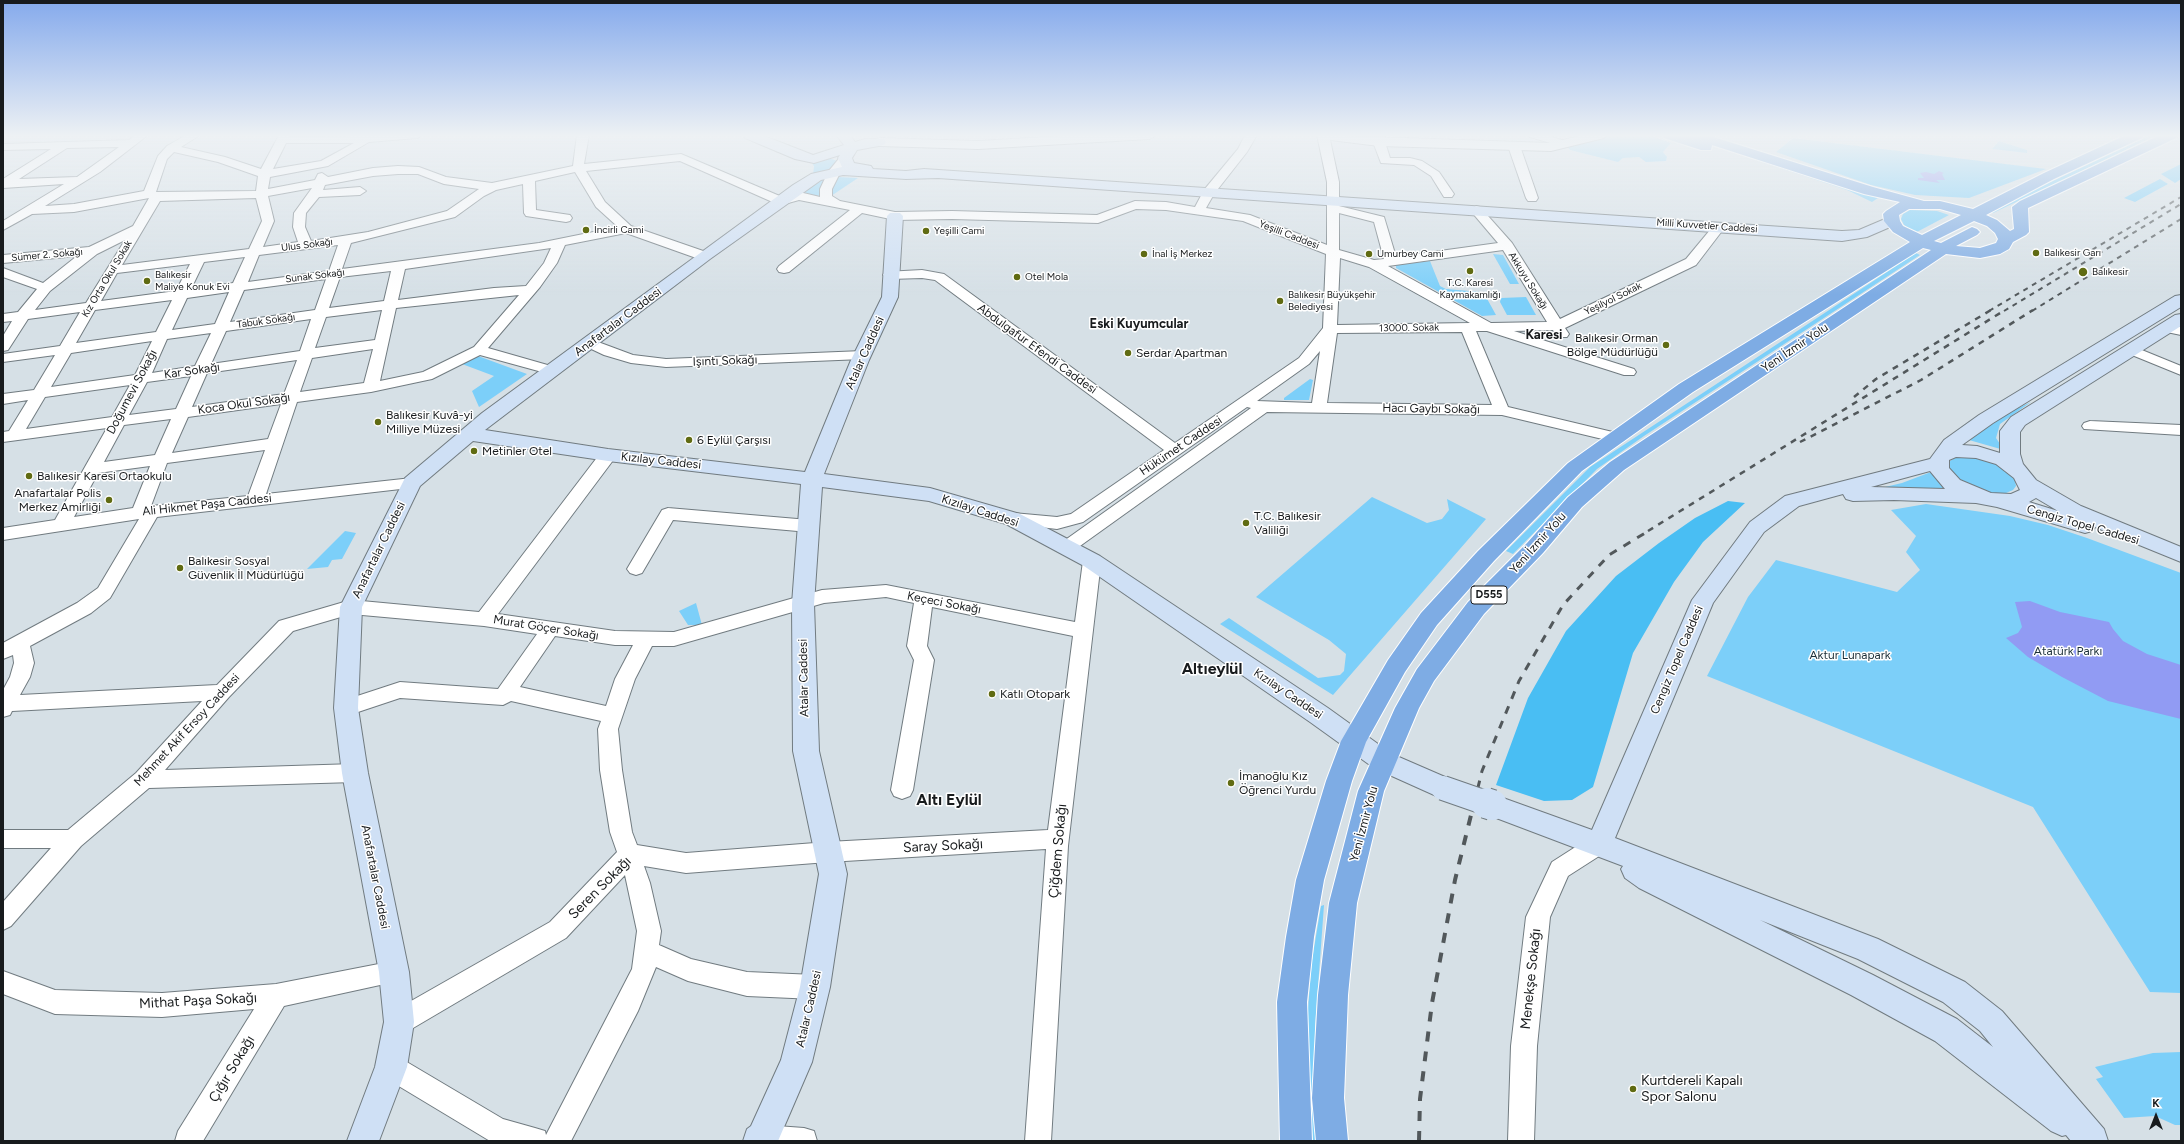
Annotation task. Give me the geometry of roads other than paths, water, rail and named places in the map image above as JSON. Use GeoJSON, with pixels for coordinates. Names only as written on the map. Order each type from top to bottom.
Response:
{"type":"FeatureCollection","features":[{"type":"Feature","properties":{"kind":"highway"},"geometry":{"type":"LineString","coordinates":[[1829,188],[1883,213],[1898,229],[1938,245],[1980,253]]}},
{"type":"Feature","properties":{"kind":"highway"},"geometry":{"type":"LineString","coordinates":[[1859,188],[1928,204]]}},
{"type":"Feature","properties":{"kind":"highway"},"geometry":{"type":"LineString","coordinates":[[1905,199],[1939,202],[1979,202],[2008,188]]}},
{"type":"Feature","properties":{"kind":"highway"},"geometry":{"type":"LineString","coordinates":[[1938,245],[1974,214],[2025,188]]}},
{"type":"Feature","properties":{"kind":"highway"},"geometry":{"type":"LineString","coordinates":[[1992,221],[2059,188]]}},
{"type":"Feature","properties":{"kind":"highway"},"geometry":{"type":"LineString","coordinates":[[1883,213],[1907,205],[1940,205],[1974,214],[1992,221],[2002,231],[2006,239]]}},
{"type":"Feature","properties":{"kind":"highway"},"geometry":{"type":"LineString","coordinates":[[1883,213],[1891,257],[1994,251],[2004,246],[2006,239],[2022,229],[2020,207]]}},
{"type":"Feature","properties":{"kind":"highway","name":"D555"},"geometry":{"type":"LineString","coordinates":[[1938,245],[1992,221]]}},
{"type":"Feature","properties":{"kind":"highway","name":"Yeni İzmir Yolu"},"geometry":{"type":"LineString","coordinates":[[1296,1141],[1292,1002],[1300,937],[1310,880],[1339,781],[1354,741],[1396,666],[1429,619],[1486,556],[1575,467],[1615,437],[1686,388],[1891,257],[1938,245]]}},
{"type":"Feature","properties":{"kind":"highway","name":"Yeni İzmir Yolu"},"geometry":{"type":"LineString","coordinates":[[1332,1141],[1328,1098],[1332,1003],[1343,903],[1372,791],[1383,761],[1407,708],[1425,675],[1476,608],[1535,548],[1575,502],[1617,466],[1891,257]]}},
{"type":"Feature","properties":{"kind":"main road"},"geometry":{"type":"LineString","coordinates":[[789,194],[795,188]]}},
{"type":"Feature","properties":{"kind":"main road","name":"Anafartalar Caddesi"},"geometry":{"type":"LineString","coordinates":[[363,1141],[391,1067],[399,1022],[394,972],[355,773],[346,708],[350,607],[412,483],[469,434],[704,256],[798,188]]}},
{"type":"Feature","properties":{"kind":"main road","name":"Milli Kuvvetler Caddesi"},"geometry":{"type":"LineString","coordinates":[[1142,188],[1333,205],[1476,210],[1842,236],[1862,234],[1883,213]]}},
{"type":"Feature","properties":{"kind":"main road","name":"Atalar Caddesi"},"geometry":{"type":"LineString","coordinates":[[761,1139],[796,1062],[815,987],[833,874],[806,751],[803,604],[812,479],[862,355],[890,297],[890,275],[895,216]]}},
{"type":"Feature","properties":{"kind":"main road"},"geometry":{"type":"LineString","coordinates":[[1942,458],[1951,444],[1986,419],[2181,300]]}},
{"type":"Feature","properties":{"kind":"main road"},"geometry":{"type":"LineString","coordinates":[[2014,467],[2010,454],[2010,431],[2018,421],[2132,350],[2176,326]]}},
{"type":"Feature","properties":{"kind":"main road","name":"Kızılay Caddesi"},"geometry":{"type":"LineString","coordinates":[[469,434],[608,455],[812,479],[930,495],[983,509],[1013,519],[1068,547],[1092,562],[1319,715],[1383,761],[1443,788],[1599,844]]}},
{"type":"Feature","properties":{"kind":"main road","name":"Cengiz Topel Caddesi"},"geometry":{"type":"LineString","coordinates":[[1599,844],[1703,600],[1757,527],[1792,501],[1942,458],[1954,451],[1978,452],[1997,458],[2014,467],[2021,473],[2029,485],[2074,511],[2171,551]]}},
{"type":"Feature","properties":{"kind":"main road","name":"Cengiz Topel Caddesi"},"geometry":{"type":"LineString","coordinates":[[1942,458],[1939,470],[1949,481],[1978,497]]}},
{"type":"Feature","properties":{"kind":"main road","name":"Cengiz Topel Caddesi"},"geometry":{"type":"LineString","coordinates":[[2004,502],[2022,499],[2030,490],[2029,485]]}},
{"type":"Feature","properties":{"kind":"main road","name":"Cengiz Topel Caddesi"},"geometry":{"type":"LineString","coordinates":[[1792,501],[1857,494],[1894,493],[1978,497],[2004,502],[2171,551]]}},
{"type":"Feature","properties":{"kind":"main road"},"geometry":{"type":"LineString","coordinates":[[1599,844],[1649,879],[1862,985],[1946,1030],[2088,1141]]}},
{"type":"Feature","properties":{"kind":"main road"},"geometry":{"type":"LineString","coordinates":[[1599,844],[1868,949],[1954,992],[1991,1021],[2092,1141]]}},
{"type":"Feature","properties":{"kind":"street"},"geometry":{"type":"LineString","coordinates":[[3,226],[65,188]]}},
{"type":"Feature","properties":{"kind":"street","name":"Kız Orta Okul Sokak"},"geometry":{"type":"LineString","coordinates":[[9,436],[40,393],[137,229],[154,188]]}},
{"type":"Feature","properties":{"kind":"street"},"geometry":{"type":"LineString","coordinates":[[3,652],[84,608],[104,592],[146,512],[162,459],[268,221],[261,194],[262,188]]}},
{"type":"Feature","properties":{"kind":"street","name":"Ulus Sokağı"},"geometry":{"type":"LineString","coordinates":[[112,270],[346,240],[451,214],[480,193],[489,188]]}},
{"type":"Feature","properties":{"kind":"street"},"geometry":{"type":"LineString","coordinates":[[529,188],[530,213],[566,218]]}},
{"type":"Feature","properties":{"kind":"street"},"geometry":{"type":"LineString","coordinates":[[590,188],[600,204],[627,229],[704,256]]}},
{"type":"Feature","properties":{"kind":"street"},"geometry":{"type":"LineString","coordinates":[[766,188],[789,194]]}},
{"type":"Feature","properties":{"kind":"street"},"geometry":{"type":"LineString","coordinates":[[826,188],[826,198],[835,203]]}},
{"type":"Feature","properties":{"kind":"street"},"geometry":{"type":"LineString","coordinates":[[1198,211],[1212,188]]}},
{"type":"Feature","properties":{"kind":"street"},"geometry":{"type":"LineString","coordinates":[[1319,408],[1330,329],[1333,268],[1332,188]]}},
{"type":"Feature","properties":{"kind":"street"},"geometry":{"type":"LineString","coordinates":[[1444,188],[1448,194]]}},
{"type":"Feature","properties":{"kind":"street"},"geometry":{"type":"LineString","coordinates":[[1529,188],[1532,198]]}},
{"type":"Feature","properties":{"kind":"street"},"geometry":{"type":"LineString","coordinates":[[30,210],[74,208],[152,195],[261,194],[318,189],[360,191]]}},
{"type":"Feature","properties":{"kind":"street"},"geometry":{"type":"LineString","coordinates":[[306,245],[299,226],[300,213],[318,189]]}},
{"type":"Feature","properties":{"kind":"street","name":"Yeşilli Caddesi"},"geometry":{"type":"LineString","coordinates":[[789,194],[895,216],[952,215],[1098,219],[1135,205],[1166,206],[1246,218],[1333,252],[1374,264],[1488,328]]}},
{"type":"Feature","properties":{"kind":"street"},"geometry":{"type":"LineString","coordinates":[[1333,205],[1380,220],[1391,262]]}},
{"type":"Feature","properties":{"kind":"street"},"geometry":{"type":"LineString","coordinates":[[784,269],[860,208]]}},
{"type":"Feature","properties":{"kind":"street","name":"Akkuyu Sokağı"},"geometry":{"type":"LineString","coordinates":[[1476,210],[1507,246],[1576,354]]}},
{"type":"Feature","properties":{"kind":"street","name":"Yeşilyol Sokak"},"geometry":{"type":"LineString","coordinates":[[1488,328],[1557,326],[1691,262],[1719,227]]}},
{"type":"Feature","properties":{"kind":"street"},"geometry":{"type":"LineString","coordinates":[[3,347],[23,315],[45,288],[92,251],[137,229]]}},
{"type":"Feature","properties":{"kind":"street","name":"Sunak Sokağı"},"geometry":{"type":"LineString","coordinates":[[3,318],[560,243],[627,229]]}},
{"type":"Feature","properties":{"kind":"street"},"geometry":{"type":"LineString","coordinates":[[255,500],[346,240]]}},
{"type":"Feature","properties":{"kind":"street"},"geometry":{"type":"LineString","coordinates":[[553,371],[480,350],[530,290],[550,263],[560,243]]}},
{"type":"Feature","properties":{"kind":"street"},"geometry":{"type":"LineString","coordinates":[[1374,264],[1507,246]]}},
{"type":"Feature","properties":{"kind":"street","name":"Sümer 2. Sokağı"},"geometry":{"type":"LineString","coordinates":[[3,259],[92,251]]}},
{"type":"Feature","properties":{"kind":"street","name":"Doğumevi Sokağı"},"geometry":{"type":"LineString","coordinates":[[62,524],[140,379],[199,258]]}},
{"type":"Feature","properties":{"kind":"street"},"geometry":{"type":"LineString","coordinates":[[371,387],[399,265]]}},
{"type":"Feature","properties":{"kind":"street"},"geometry":{"type":"LineString","coordinates":[[3,272],[45,288]]}},
{"type":"Feature","properties":{"kind":"street","name":"Abdulgafur Efendi Caddesi"},"geometry":{"type":"LineString","coordinates":[[890,275],[922,274],[939,277],[1175,450]]}},
{"type":"Feature","properties":{"kind":"street","name":"Tabuk Sokağı"},"geometry":{"type":"LineString","coordinates":[[3,358],[321,313],[494,292],[530,290]]}},
{"type":"Feature","properties":{"kind":"street"},"geometry":{"type":"LineString","coordinates":[[1468,328],[1502,410]]}},
{"type":"Feature","properties":{"kind":"street"},"geometry":{"type":"LineString","coordinates":[[1488,328],[1576,354],[1629,372]]}},
{"type":"Feature","properties":{"kind":"street","name":"13000. Sokak"},"geometry":{"type":"LineString","coordinates":[[1330,329],[1488,328]]}},
{"type":"Feature","properties":{"kind":"street","name":"Hükümet Caddesi"},"geometry":{"type":"LineString","coordinates":[[1013,519],[1057,523],[1077,518],[1304,361],[1330,329]]}},
{"type":"Feature","properties":{"kind":"street","name":"Kar Sokağı"},"geometry":{"type":"LineString","coordinates":[[3,399],[382,343]]}},
{"type":"Feature","properties":{"kind":"street","name":"Işıntı Sokağı"},"geometry":{"type":"LineString","coordinates":[[590,343],[609,352],[630,359],[666,363],[862,355]]}},
{"type":"Feature","properties":{"kind":"street","name":"Koca Okul Sokağı"},"geometry":{"type":"LineString","coordinates":[[9,436],[371,387],[427,376],[480,350]]}},
{"type":"Feature","properties":{"kind":"street"},"geometry":{"type":"LineString","coordinates":[[2132,350],[2181,371]]}},
{"type":"Feature","properties":{"kind":"street","name":"Hacı Gaybı Sokağı"},"geometry":{"type":"LineString","coordinates":[[1245,402],[1263,407],[1502,410],[1615,437]]}},
{"type":"Feature","properties":{"kind":"street"},"geometry":{"type":"LineString","coordinates":[[1068,547],[1263,407]]}},
{"type":"Feature","properties":{"kind":"street"},"geometry":{"type":"LineString","coordinates":[[2090,426],[2164,431],[2181,430]]}},
{"type":"Feature","properties":{"kind":"street"},"geometry":{"type":"LineString","coordinates":[[92,469],[276,443]]}},
{"type":"Feature","properties":{"kind":"street"},"geometry":{"type":"LineString","coordinates":[[484,618],[608,455]]}},
{"type":"Feature","properties":{"kind":"street","name":"Ali Hikmet Paşa Caddesi"},"geometry":{"type":"LineString","coordinates":[[3,534],[146,512],[412,483]]}},
{"type":"Feature","properties":{"kind":"street"},"geometry":{"type":"LineString","coordinates":[[636,569],[668,514],[809,526]]}},
{"type":"Feature","properties":{"kind":"street","name":"Çiğdem Sokağı"},"geometry":{"type":"LineString","coordinates":[[1038,1141],[1058,839],[1092,562]]}},
{"type":"Feature","properties":{"kind":"street","name":"Keçeci Sokağı"},"geometry":{"type":"LineString","coordinates":[[803,604],[822,597],[886,591],[1084,631]]}},
{"type":"Feature","properties":{"kind":"street"},"geometry":{"type":"LineString","coordinates":[[902,790],[924,660],[917,646],[924,599]]}},
{"type":"Feature","properties":{"kind":"street","name":"Murat Göçer Sokağı"},"geometry":{"type":"LineString","coordinates":[[286,626],[350,607],[484,618],[616,638],[674,639],[803,604]]}},
{"type":"Feature","properties":{"kind":"street","name":"Mehmet Akif Ersoy Caddesi"},"geometry":{"type":"LineString","coordinates":[[3,919],[73,839],[144,779],[222,692],[286,626]]}},
{"type":"Feature","properties":{"kind":"street"},"geometry":{"type":"LineString","coordinates":[[346,708],[400,690],[503,697],[551,628]]}},
{"type":"Feature","properties":{"kind":"street"},"geometry":{"type":"LineString","coordinates":[[557,1141],[629,1003],[644,969],[649,931],[639,882],[621,832],[611,770],[608,728],[610,716],[624,679],[646,639]]}},
{"type":"Feature","properties":{"kind":"street"},"geometry":{"type":"LineString","coordinates":[[5,707],[20,677],[24,663],[20,642]]}},
{"type":"Feature","properties":{"kind":"street"},"geometry":{"type":"LineString","coordinates":[[5,707],[222,692]]}},
{"type":"Feature","properties":{"kind":"street"},"geometry":{"type":"LineString","coordinates":[[506,692],[610,716]]}},
{"type":"Feature","properties":{"kind":"street"},"geometry":{"type":"LineString","coordinates":[[144,779],[355,773]]}},
{"type":"Feature","properties":{"kind":"street"},"geometry":{"type":"LineString","coordinates":[[3,839],[73,839]]}},
{"type":"Feature","properties":{"kind":"street","name":"Saray Sokağı"},"geometry":{"type":"LineString","coordinates":[[828,852],[1058,839]]}},
{"type":"Feature","properties":{"kind":"street","name":"Menekşe Sokağı"},"geometry":{"type":"LineString","coordinates":[[1521,1141],[1524,1046],[1538,917],[1560,869],[1599,844]]}},
{"type":"Feature","properties":{"kind":"street","name":"Seren Sokağı"},"geometry":{"type":"LineString","coordinates":[[399,1022],[558,930],[630,854],[686,862],[828,852]]}},
{"type":"Feature","properties":{"kind":"street"},"geometry":{"type":"LineString","coordinates":[[647,951],[688,970],[747,984],[815,987]]}},
{"type":"Feature","properties":{"kind":"street","name":"Mithat Paşa Sokağı"},"geometry":{"type":"LineString","coordinates":[[3,982],[55,1002],[162,1005],[276,996],[394,972]]}},
{"type":"Feature","properties":{"kind":"street","name":"Çığır Sokağı"},"geometry":{"type":"LineString","coordinates":[[188,1141],[276,996]]}},
{"type":"Feature","properties":{"kind":"street"},"geometry":{"type":"LineString","coordinates":[[391,1067],[498,1131],[535,1141]]}},
{"type":"Feature","properties":{"kind":"street"},"geometry":{"type":"LineString","coordinates":[[761,1139],[804,1141]]}},
{"type":"Feature","properties":{"kind":"railway"},"geometry":{"type":"LineString","coordinates":[[1989,311],[2181,197]]}},
{"type":"Feature","properties":{"kind":"railway"},"geometry":{"type":"LineString","coordinates":[[2004,311],[2181,204]]}},
{"type":"Feature","properties":{"kind":"railway"},"geometry":{"type":"LineString","coordinates":[[2032,311],[2181,219]]}},
{"type":"Feature","properties":{"kind":"railway"},"geometry":{"type":"LineString","coordinates":[[1854,397],[1876,379],[1991,310]]}},
{"type":"Feature","properties":{"kind":"railway"},"geometry":{"type":"LineString","coordinates":[[1648,531],[2005,310]]}},
{"type":"Feature","properties":{"kind":"railway"},"geometry":{"type":"LineString","coordinates":[[1800,442],[1921,380],[2033,310]]}},
{"type":"Feature","properties":{"kind":"railway"},"geometry":{"type":"LineString","coordinates":[[1474,804],[1482,771],[1519,681],[1563,605],[1609,555],[1650,530]]}},
{"type":"Feature","properties":{"kind":"railway"},"geometry":{"type":"LineString","coordinates":[[1419,1141],[1420,1099],[1432,1003],[1455,880],[1474,803]]}},
{"type":"Feature","properties":{"kind":"place","name":"İncirli Cami"},"geometry":{"type":"Point","coordinates":[586,230]}},
{"type":"Feature","properties":{"kind":"place","name":"Yeşilli Cami"},"geometry":{"type":"Point","coordinates":[926,231]}},
{"type":"Feature","properties":{"kind":"place","name":"Balıkesir Garı"},"geometry":{"type":"Point","coordinates":[2036,253]}},
{"type":"Feature","properties":{"kind":"place","name":"İnal İş Merkez"},"geometry":{"type":"Point","coordinates":[1144,254]}},
{"type":"Feature","properties":{"kind":"place","name":"Umurbey Cami"},"geometry":{"type":"Point","coordinates":[1369,254]}},
{"type":"Feature","properties":{"kind":"place","name":"T.C. Karesi Kaymakamlığı"},"geometry":{"type":"Point","coordinates":[1470,271]}},
{"type":"Feature","properties":{"kind":"place","name":"Balıkesir"},"geometry":{"type":"Point","coordinates":[2083,272]}},
{"type":"Feature","properties":{"kind":"place","name":"Otel Mola"},"geometry":{"type":"Point","coordinates":[1017,277]}},
{"type":"Feature","properties":{"kind":"place","name":"Balıkesir Maliye Konuk Evi"},"geometry":{"type":"Point","coordinates":[147,281]}},
{"type":"Feature","properties":{"kind":"place","name":"Balıkesir Büyükşehir Belediyesi"},"geometry":{"type":"Point","coordinates":[1280,301]}},
{"type":"Feature","properties":{"kind":"place","name":"Balıkesir Orman Bölge Müdürlüğü"},"geometry":{"type":"Point","coordinates":[1666,345]}},
{"type":"Feature","properties":{"kind":"place","name":"Serdar Apartman"},"geometry":{"type":"Point","coordinates":[1128,353]}},
{"type":"Feature","properties":{"kind":"place","name":"Balıkesir Kuvâ-yi Milliye Müzesi"},"geometry":{"type":"Point","coordinates":[378,422]}},
{"type":"Feature","properties":{"kind":"place","name":"6 Eylül Çarşısı"},"geometry":{"type":"Point","coordinates":[689,440]}},
{"type":"Feature","properties":{"kind":"place","name":"Metinler Otel"},"geometry":{"type":"Point","coordinates":[474,451]}},
{"type":"Feature","properties":{"kind":"place","name":"Balıkesir Karesi Ortaokulu"},"geometry":{"type":"Point","coordinates":[29,476]}},
{"type":"Feature","properties":{"kind":"place","name":"Anafartalar Polis Merkez Amirliği"},"geometry":{"type":"Point","coordinates":[109,500]}},
{"type":"Feature","properties":{"kind":"place","name":"T.C. Balıkesir Valiliği"},"geometry":{"type":"Point","coordinates":[1246,523]}},
{"type":"Feature","properties":{"kind":"place","name":"Balıkesir Sosyal Güvenlik İl Müdürlüğü"},"geometry":{"type":"Point","coordinates":[180,568]}},
{"type":"Feature","properties":{"kind":"place","name":"Katlı Otopark"},"geometry":{"type":"Point","coordinates":[992,694]}},
{"type":"Feature","properties":{"kind":"place","name":"İmanoğlu Kız Öğrenci Yurdu"},"geometry":{"type":"Point","coordinates":[1231,783]}},
{"type":"Feature","properties":{"kind":"place","name":"Kurtdereli Kapalı Spor Salonu"},"geometry":{"type":"Point","coordinates":[1633,1089]}},
{"type":"Feature","properties":{"kind":"district","name":"Eski Kuyumcular"},"geometry":{"type":"Point","coordinates":[1139,324]}},
{"type":"Feature","properties":{"kind":"district","name":"Karesi"},"geometry":{"type":"Point","coordinates":[1544,335]}},
{"type":"Feature","properties":{"kind":"district","name":"Altıeylül"},"geometry":{"type":"Point","coordinates":[1212,669]}},
{"type":"Feature","properties":{"kind":"district","name":"Altı Eylül"},"geometry":{"type":"Point","coordinates":[949,800]}},
{"type":"Feature","properties":{"kind":"park label","name":"Atatürk Parkı"},"geometry":{"type":"Point","coordinates":[2068,651]}},
{"type":"Feature","properties":{"kind":"park label","name":"Aktur Lunapark"},"geometry":{"type":"Point","coordinates":[1850,655]}}]}
